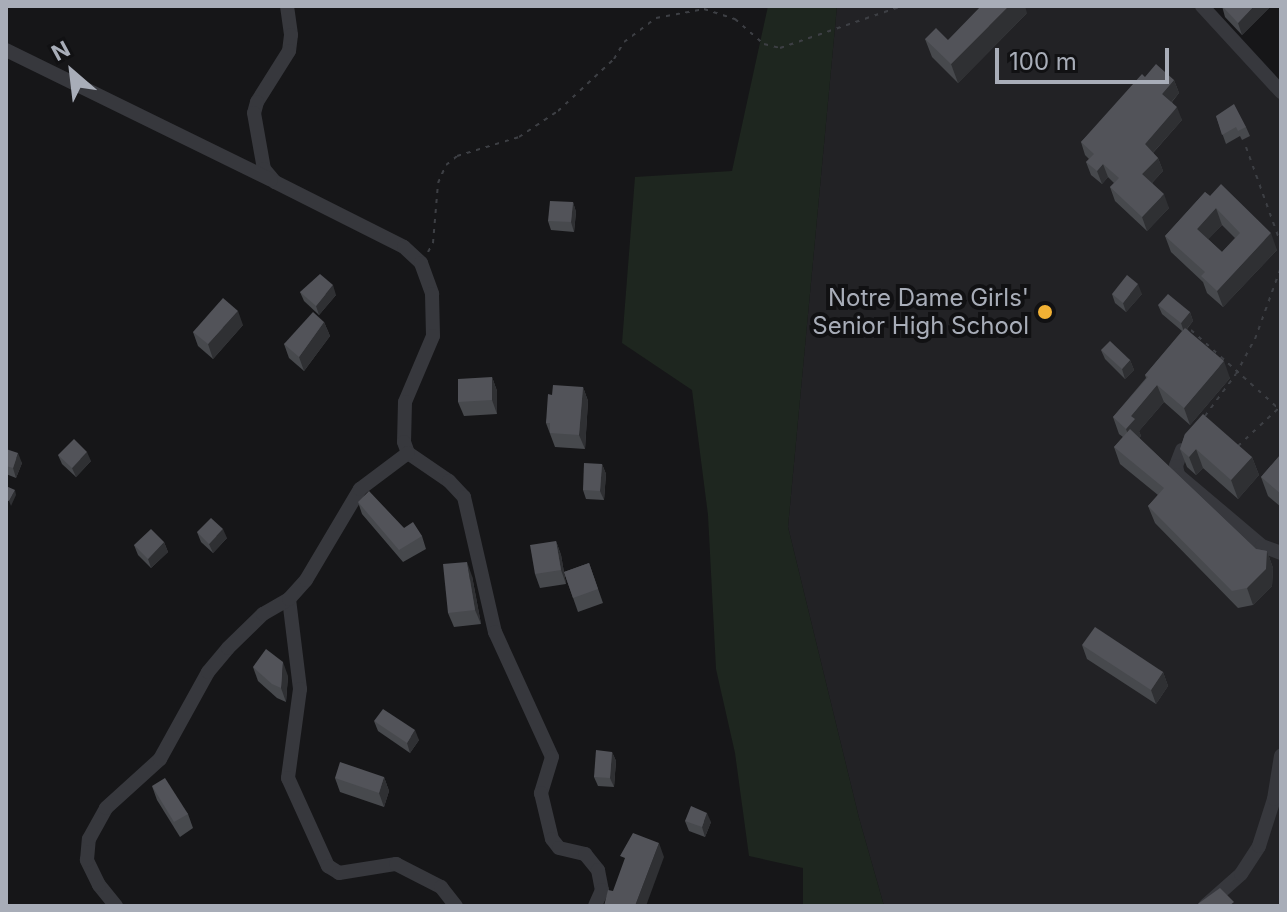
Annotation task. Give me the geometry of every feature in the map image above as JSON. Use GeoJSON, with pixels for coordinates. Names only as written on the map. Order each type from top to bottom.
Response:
{"type":"FeatureCollection","features":[{"type":"Feature","properties":{"kind":"street"},"geometry":{"type":"LineString","coordinates":[[275,182],[264,169],[254,113],[289,51],[291,35],[287,6]]}},
{"type":"Feature","properties":{"kind":"street"},"geometry":{"type":"LineString","coordinates":[[1202,6],[1281,92]]}},
{"type":"Feature","properties":{"kind":"street"},"geometry":{"type":"LineString","coordinates":[[6,50],[404,247],[421,263],[432,294],[433,336],[404,409],[404,442],[408,453],[449,481],[464,497],[495,632],[552,757],[541,793],[552,839],[559,848],[585,854],[598,870],[602,890],[595,906]]}},
{"type":"Feature","properties":{"kind":"street"},"geometry":{"type":"LineString","coordinates":[[1182,450],[1176,466],[1178,475],[1262,546],[1281,553]]}},
{"type":"Feature","properties":{"kind":"street"},"geometry":{"type":"LineString","coordinates":[[116,906],[99,885],[87,860],[89,839],[106,808],[160,759],[208,672],[228,648],[263,614],[289,599],[306,580],[360,489],[408,453]]}},
{"type":"Feature","properties":{"kind":"street"},"geometry":{"type":"LineString","coordinates":[[289,599],[300,689],[288,778],[328,866],[339,873],[396,864],[441,887],[456,906]]}},
{"type":"Feature","properties":{"kind":"street"},"geometry":{"type":"LineString","coordinates":[[1205,906],[1241,874],[1259,846],[1274,799],[1281,756]]}},
{"type":"Feature","properties":{"kind":"path"},"geometry":{"type":"LineString","coordinates":[[421,263],[433,243],[438,183],[446,165],[457,156],[519,137],[558,111],[614,59],[624,42],[656,18],[704,9],[735,19],[764,44],[780,48],[902,6]]}},
{"type":"Feature","properties":{"kind":"path"},"geometry":{"type":"LineString","coordinates":[[1246,147],[1266,211],[1280,236],[1281,244]]}},
{"type":"Feature","properties":{"kind":"path"},"geometry":{"type":"LineString","coordinates":[[1204,417],[1236,373],[1255,339],[1281,267]]}},
{"type":"Feature","properties":{"kind":"path"},"geometry":{"type":"LineString","coordinates":[[1191,330],[1236,373],[1280,407],[1234,449]]}},
{"type":"Feature","properties":{"kind":"shaded area"},"geometry":{"type":"Polygon","coordinates":[[[768,6],[837,6],[788,527],[859,818],[884,906],[803,906],[803,868],[749,856],[735,753],[716,669],[708,515],[692,390],[622,343],[635,177],[732,171],[768,6]]]}},
{"type":"Feature","properties":{"kind":"shaded area","name":"Notre Dame Girls' Senior High School"},"geometry":{"type":"Polygon","coordinates":[[[837,6],[1195,6],[1281,96],[1281,906],[884,906],[859,818],[788,527],[837,6]]]}},
{"type":"Feature","properties":{"kind":"building"},"geometry":{"type":"Polygon","coordinates":[[[981,6],[1009,6],[951,64],[925,39],[936,28],[948,40],[981,6]]]}},
{"type":"Feature","properties":{"kind":"building"},"geometry":{"type":"Polygon","coordinates":[[[1222,6],[1254,6],[1238,23],[1222,6]]]}},
{"type":"Feature","properties":{"kind":"building"},"geometry":{"type":"Polygon","coordinates":[[[1156,64],[1174,80],[1162,94],[1177,107],[1145,144],[1158,158],[1142,174],[1164,194],[1142,217],[1110,187],[1119,178],[1103,164],[1097,171],[1086,162],[1094,154],[1081,142],[1142,74],[1145,77],[1156,64]]]}},
{"type":"Feature","properties":{"kind":"building"},"geometry":{"type":"Polygon","coordinates":[[[1234,104],[1246,127],[1238,131],[1236,127],[1222,135],[1216,116],[1234,104]]]}},
{"type":"Feature","properties":{"kind":"building"},"geometry":{"type":"Polygon","coordinates":[[[1221,184],[1271,233],[1217,291],[1201,276],[1205,272],[1165,236],[1205,192],[1210,196],[1221,184]],[[1216,208],[1197,229],[1222,252],[1240,233],[1216,208]]]}},
{"type":"Feature","properties":{"kind":"building"},"geometry":{"type":"Polygon","coordinates":[[[550,201],[573,202],[571,222],[548,221],[550,201]]]}},
{"type":"Feature","properties":{"kind":"building"},"geometry":{"type":"Polygon","coordinates":[[[320,274],[333,285],[316,306],[300,292],[320,274]]]}},
{"type":"Feature","properties":{"kind":"building"},"geometry":{"type":"Polygon","coordinates":[[[1127,275],[1138,284],[1123,303],[1112,294],[1127,275]]]}},
{"type":"Feature","properties":{"kind":"building"},"geometry":{"type":"Polygon","coordinates":[[[1168,294],[1190,312],[1181,323],[1158,305],[1168,294]]]}},
{"type":"Feature","properties":{"kind":"building"},"geometry":{"type":"Polygon","coordinates":[[[223,298],[238,311],[208,344],[193,332],[223,298]]]}},
{"type":"Feature","properties":{"kind":"building"},"geometry":{"type":"Polygon","coordinates":[[[313,312],[324,322],[299,357],[284,344],[313,312]]]}},
{"type":"Feature","properties":{"kind":"building"},"geometry":{"type":"Polygon","coordinates":[[[1185,328],[1224,361],[1184,408],[1157,385],[1131,416],[1135,419],[1126,429],[1113,417],[1185,328]]]}},
{"type":"Feature","properties":{"kind":"building"},"geometry":{"type":"Polygon","coordinates":[[[1110,341],[1130,360],[1122,369],[1101,350],[1110,341]]]}},
{"type":"Feature","properties":{"kind":"building"},"geometry":{"type":"Polygon","coordinates":[[[492,377],[492,400],[458,402],[458,379],[492,377]]]}},
{"type":"Feature","properties":{"kind":"building"},"geometry":{"type":"Polygon","coordinates":[[[553,385],[583,387],[579,435],[550,433],[550,423],[546,423],[548,394],[552,395],[553,385]]]}},
{"type":"Feature","properties":{"kind":"building"},"geometry":{"type":"Polygon","coordinates":[[[1203,414],[1252,457],[1231,480],[1196,449],[1189,457],[1180,449],[1185,434],[1203,414]]]}},
{"type":"Feature","properties":{"kind":"building"},"geometry":{"type":"Polygon","coordinates":[[[1130,429],[1256,549],[1267,551],[1266,569],[1247,588],[1232,591],[1148,506],[1164,488],[1114,447],[1130,429]]]}},
{"type":"Feature","properties":{"kind":"building"},"geometry":{"type":"Polygon","coordinates":[[[74,439],[87,452],[72,468],[58,455],[74,439]]]}},
{"type":"Feature","properties":{"kind":"building"},"geometry":{"type":"Polygon","coordinates":[[[6,449],[18,453],[13,468],[6,466],[6,449]]]}},
{"type":"Feature","properties":{"kind":"building"},"geometry":{"type":"Polygon","coordinates":[[[1281,454],[1281,494],[1261,477],[1281,454]]]}},
{"type":"Feature","properties":{"kind":"building"},"geometry":{"type":"Polygon","coordinates":[[[584,463],[602,464],[600,491],[583,490],[584,463]]]}},
{"type":"Feature","properties":{"kind":"building"},"geometry":{"type":"Polygon","coordinates":[[[6,486],[15,490],[9,501],[6,500],[6,486]]]}},
{"type":"Feature","properties":{"kind":"building"},"geometry":{"type":"Polygon","coordinates":[[[369,491],[404,528],[413,522],[422,536],[399,550],[358,502],[369,491]]]}},
{"type":"Feature","properties":{"kind":"building"},"geometry":{"type":"Polygon","coordinates":[[[211,518],[223,529],[209,544],[197,532],[211,518]]]}},
{"type":"Feature","properties":{"kind":"building"},"geometry":{"type":"Polygon","coordinates":[[[151,529],[164,542],[148,559],[134,545],[151,529]]]}},
{"type":"Feature","properties":{"kind":"building"},"geometry":{"type":"Polygon","coordinates":[[[556,541],[561,570],[535,574],[530,545],[556,541]]]}},
{"type":"Feature","properties":{"kind":"building"},"geometry":{"type":"Polygon","coordinates":[[[467,562],[475,610],[448,613],[443,564],[467,562]]]}},
{"type":"Feature","properties":{"kind":"building"},"geometry":{"type":"Polygon","coordinates":[[[589,563],[598,589],[573,598],[564,572],[589,563]]]}},
{"type":"Feature","properties":{"kind":"building"},"geometry":{"type":"Polygon","coordinates":[[[1095,627],[1163,672],[1151,690],[1082,645],[1095,627]]]}},
{"type":"Feature","properties":{"kind":"building"},"geometry":{"type":"Polygon","coordinates":[[[266,649],[283,662],[281,688],[253,667],[266,649]]]}},
{"type":"Feature","properties":{"kind":"building"},"geometry":{"type":"Polygon","coordinates":[[[383,709],[415,730],[407,743],[374,721],[383,709]]]}},
{"type":"Feature","properties":{"kind":"building"},"geometry":{"type":"Polygon","coordinates":[[[596,750],[612,752],[610,778],[594,777],[596,750]]]}},
{"type":"Feature","properties":{"kind":"building"},"geometry":{"type":"Polygon","coordinates":[[[340,762],[384,777],[379,793],[335,778],[340,762]]]}},
{"type":"Feature","properties":{"kind":"building"},"geometry":{"type":"Polygon","coordinates":[[[165,778],[188,814],[174,822],[152,786],[165,778]]]}},
{"type":"Feature","properties":{"kind":"building"},"geometry":{"type":"Polygon","coordinates":[[[691,806],[707,813],[702,827],[685,821],[691,806]]]}},
{"type":"Feature","properties":{"kind":"building"},"geometry":{"type":"Polygon","coordinates":[[[633,833],[659,843],[635,906],[604,906],[608,890],[613,891],[625,858],[620,856],[633,833]]]}},
{"type":"Feature","properties":{"kind":"building"},"geometry":{"type":"Polygon","coordinates":[[[1220,888],[1234,902],[1229,906],[1195,906],[1220,888]]]}},
{"type":"Feature","properties":{"kind":"place","name":"Notre Dame Girls' Senior High School"},"geometry":{"type":"Point","coordinates":[1045,312]}}]}
